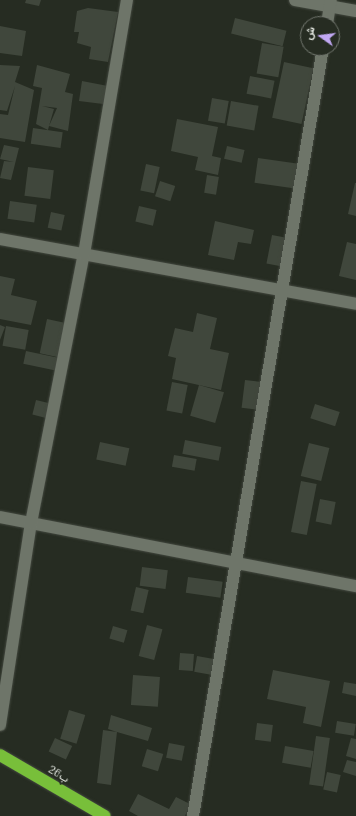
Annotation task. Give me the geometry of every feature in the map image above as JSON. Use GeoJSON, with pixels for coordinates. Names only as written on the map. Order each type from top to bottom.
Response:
{"type":"FeatureCollection","features":[{"type":"Feature","properties":{"kind":"highway","name":"26ب"},"geometry":{"type":"LineString","coordinates":[[0,755],[105,816]]}},
{"type":"Feature","properties":{"kind":"street"},"geometry":{"type":"LineString","coordinates":[[0,725],[31,523],[84,254],[127,0]]}},
{"type":"Feature","properties":{"kind":"street"},"geometry":{"type":"LineString","coordinates":[[295,0],[330,3],[356,11]]}},
{"type":"Feature","properties":{"kind":"street"},"geometry":{"type":"LineString","coordinates":[[328,16],[330,3]]}},
{"type":"Feature","properties":{"kind":"street"},"geometry":{"type":"LineString","coordinates":[[193,816],[234,564],[321,56]]}},
{"type":"Feature","properties":{"kind":"street"},"geometry":{"type":"LineString","coordinates":[[0,239],[281,292],[356,304]]}},
{"type":"Feature","properties":{"kind":"street"},"geometry":{"type":"LineString","coordinates":[[0,517],[234,564],[356,586]]}},
{"type":"Feature","properties":{"kind":"building"},"geometry":{"type":"Polygon","coordinates":[[[26,0],[41,0],[39,6],[25,3],[26,0]]]}},
{"type":"Feature","properties":{"kind":"building"},"geometry":{"type":"Polygon","coordinates":[[[88,8],[118,12],[108,62],[89,59],[91,47],[77,43],[79,32],[74,32],[77,11],[88,8]]]}},
{"type":"Feature","properties":{"kind":"building"},"geometry":{"type":"Polygon","coordinates":[[[235,18],[286,31],[283,46],[231,34],[235,18]]]}},
{"type":"Feature","properties":{"kind":"building"},"geometry":{"type":"Polygon","coordinates":[[[0,26],[26,31],[22,56],[0,53],[0,26]]]}},
{"type":"Feature","properties":{"kind":"building"},"geometry":{"type":"Polygon","coordinates":[[[262,43],[284,47],[278,77],[257,74],[262,43]]]}},
{"type":"Feature","properties":{"kind":"building"},"geometry":{"type":"Polygon","coordinates":[[[284,62],[313,68],[301,124],[272,118],[284,62]]]}},
{"type":"Feature","properties":{"kind":"building"},"geometry":{"type":"Polygon","coordinates":[[[0,65],[20,66],[15,82],[34,90],[25,142],[0,138],[0,114],[8,115],[15,86],[7,111],[0,110],[0,65]]]}},
{"type":"Feature","properties":{"kind":"building"},"geometry":{"type":"Polygon","coordinates":[[[37,65],[70,74],[65,92],[73,94],[68,131],[49,126],[48,130],[36,124],[42,88],[33,86],[37,65]],[[42,106],[54,109],[49,126],[57,108],[42,106]]]}},
{"type":"Feature","properties":{"kind":"building"},"geometry":{"type":"Polygon","coordinates":[[[250,76],[275,81],[271,98],[247,94],[250,76]]]}},
{"type":"Feature","properties":{"kind":"building"},"geometry":{"type":"Polygon","coordinates":[[[82,81],[108,86],[103,104],[79,101],[82,81]]]}},
{"type":"Feature","properties":{"kind":"building"},"geometry":{"type":"Polygon","coordinates":[[[212,98],[229,101],[225,124],[208,121],[212,98]]]}},
{"type":"Feature","properties":{"kind":"building"},"geometry":{"type":"Polygon","coordinates":[[[231,101],[259,106],[254,130],[227,126],[231,101]]]}},
{"type":"Feature","properties":{"kind":"building"},"geometry":{"type":"Polygon","coordinates":[[[177,119],[218,127],[212,156],[221,158],[218,175],[195,170],[198,157],[171,151],[177,119]]]}},
{"type":"Feature","properties":{"kind":"building"},"geometry":{"type":"Polygon","coordinates":[[[33,128],[63,132],[60,148],[31,144],[33,128]]]}},
{"type":"Feature","properties":{"kind":"building"},"geometry":{"type":"Polygon","coordinates":[[[4,145],[19,148],[11,180],[0,178],[4,161],[14,162],[0,159],[4,145]]]}},
{"type":"Feature","properties":{"kind":"building"},"geometry":{"type":"Polygon","coordinates":[[[227,146],[245,150],[242,163],[224,159],[227,146]]]}},
{"type":"Feature","properties":{"kind":"building"},"geometry":{"type":"Polygon","coordinates":[[[258,158],[299,164],[295,188],[255,183],[258,158]]]}},
{"type":"Feature","properties":{"kind":"building"},"geometry":{"type":"Polygon","coordinates":[[[146,164],[160,167],[154,193],[140,190],[146,164]]]}},
{"type":"Feature","properties":{"kind":"building"},"geometry":{"type":"Polygon","coordinates":[[[28,167],[54,170],[50,199],[24,196],[28,167]]]}},
{"type":"Feature","properties":{"kind":"building"},"geometry":{"type":"Polygon","coordinates":[[[207,175],[219,177],[216,195],[204,193],[207,175]]]}},
{"type":"Feature","properties":{"kind":"building"},"geometry":{"type":"Polygon","coordinates":[[[160,181],[175,186],[170,201],[155,196],[160,181]]]}},
{"type":"Feature","properties":{"kind":"building"},"geometry":{"type":"Polygon","coordinates":[[[356,183],[356,216],[348,214],[356,183]]]}},
{"type":"Feature","properties":{"kind":"building"},"geometry":{"type":"Polygon","coordinates":[[[10,201],[37,205],[34,223],[7,219],[10,201]]]}},
{"type":"Feature","properties":{"kind":"building"},"geometry":{"type":"Polygon","coordinates":[[[139,206],[157,210],[153,226],[135,222],[139,206]]]}},
{"type":"Feature","properties":{"kind":"building"},"geometry":{"type":"Polygon","coordinates":[[[51,212],[65,215],[61,231],[48,228],[51,212]]]}},
{"type":"Feature","properties":{"kind":"building"},"geometry":{"type":"Polygon","coordinates":[[[215,221],[254,230],[251,244],[238,242],[234,260],[208,255],[215,221]]]}},
{"type":"Feature","properties":{"kind":"building"},"geometry":{"type":"Polygon","coordinates":[[[272,235],[288,238],[282,267],[266,263],[272,235]]]}},
{"type":"Feature","properties":{"kind":"building"},"geometry":{"type":"Polygon","coordinates":[[[347,242],[356,244],[356,280],[339,276],[347,242]]]}},
{"type":"Feature","properties":{"kind":"building"},"geometry":{"type":"Polygon","coordinates":[[[0,276],[15,279],[11,295],[37,301],[31,325],[0,319],[0,276]]]}},
{"type":"Feature","properties":{"kind":"building"},"geometry":{"type":"Polygon","coordinates":[[[197,313],[217,318],[210,349],[229,353],[221,390],[172,379],[176,358],[168,356],[175,328],[193,332],[197,313]]]}},
{"type":"Feature","properties":{"kind":"building"},"geometry":{"type":"Polygon","coordinates":[[[47,319],[66,323],[58,357],[40,353],[47,319]]]}},
{"type":"Feature","properties":{"kind":"building"},"geometry":{"type":"Polygon","coordinates":[[[0,325],[5,327],[0,340],[0,325]]]}},
{"type":"Feature","properties":{"kind":"building"},"geometry":{"type":"Polygon","coordinates":[[[6,326],[29,330],[25,350],[3,346],[6,326]]]}},
{"type":"Feature","properties":{"kind":"building"},"geometry":{"type":"Polygon","coordinates":[[[26,351],[58,358],[56,371],[23,364],[26,351]]]}},
{"type":"Feature","properties":{"kind":"building"},"geometry":{"type":"Polygon","coordinates":[[[245,380],[261,382],[257,410],[242,408],[245,380]]]}},
{"type":"Feature","properties":{"kind":"building"},"geometry":{"type":"Polygon","coordinates":[[[172,382],[188,385],[182,414],[166,410],[172,382]]]}},
{"type":"Feature","properties":{"kind":"building"},"geometry":{"type":"Polygon","coordinates":[[[199,385],[224,392],[215,423],[190,416],[199,385]]]}},
{"type":"Feature","properties":{"kind":"building"},"geometry":{"type":"Polygon","coordinates":[[[36,400],[52,404],[48,418],[32,415],[36,400]]]}},
{"type":"Feature","properties":{"kind":"building"},"geometry":{"type":"Polygon","coordinates":[[[315,404],[340,412],[335,426],[310,418],[315,404]]]}},
{"type":"Feature","properties":{"kind":"building"},"geometry":{"type":"Polygon","coordinates":[[[185,440],[221,447],[219,461],[182,454],[185,440]]]}},
{"type":"Feature","properties":{"kind":"building"},"geometry":{"type":"Polygon","coordinates":[[[100,442],[129,448],[126,466],[96,460],[100,442]]]}},
{"type":"Feature","properties":{"kind":"building"},"geometry":{"type":"Polygon","coordinates":[[[309,443],[329,448],[321,481],[301,476],[309,443]]]}},
{"type":"Feature","properties":{"kind":"building"},"geometry":{"type":"Polygon","coordinates":[[[174,455],[197,459],[195,471],[172,467],[174,455]]]}},
{"type":"Feature","properties":{"kind":"building"},"geometry":{"type":"Polygon","coordinates":[[[301,481],[317,484],[307,535],[291,532],[301,481]]]}},
{"type":"Feature","properties":{"kind":"building"},"geometry":{"type":"Polygon","coordinates":[[[320,499],[336,502],[331,525],[316,522],[320,499]]]}},
{"type":"Feature","properties":{"kind":"building"},"geometry":{"type":"Polygon","coordinates":[[[142,567],[168,570],[165,589],[140,586],[142,567]]]}},
{"type":"Feature","properties":{"kind":"building"},"geometry":{"type":"Polygon","coordinates":[[[188,577],[223,582],[220,598],[186,593],[188,577]]]}},
{"type":"Feature","properties":{"kind":"building"},"geometry":{"type":"Polygon","coordinates":[[[136,587],[149,590],[143,613],[131,610],[136,587]]]}},
{"type":"Feature","properties":{"kind":"building"},"geometry":{"type":"Polygon","coordinates":[[[147,625],[162,629],[154,660],[139,656],[147,625]]]}},
{"type":"Feature","properties":{"kind":"building"},"geometry":{"type":"Polygon","coordinates":[[[113,626],[127,630],[124,643],[109,638],[113,626]]]}},
{"type":"Feature","properties":{"kind":"building"},"geometry":{"type":"Polygon","coordinates":[[[180,653],[194,654],[193,671],[179,670],[180,653]]]}},
{"type":"Feature","properties":{"kind":"building"},"geometry":{"type":"Polygon","coordinates":[[[197,656],[214,659],[211,675],[194,672],[197,656]]]}},
{"type":"Feature","properties":{"kind":"building"},"geometry":{"type":"Polygon","coordinates":[[[273,670],[330,681],[321,727],[303,723],[306,707],[267,699],[273,670]]]}},
{"type":"Feature","properties":{"kind":"building"},"geometry":{"type":"Polygon","coordinates":[[[133,675],[160,677],[158,707],[131,705],[133,675]]]}},
{"type":"Feature","properties":{"kind":"building"},"geometry":{"type":"Polygon","coordinates":[[[344,682],[356,684],[356,696],[342,693],[344,682]]]}},
{"type":"Feature","properties":{"kind":"building"},"geometry":{"type":"Polygon","coordinates":[[[69,710],[85,715],[76,744],[60,739],[69,710]]]}},
{"type":"Feature","properties":{"kind":"building"},"geometry":{"type":"Polygon","coordinates":[[[111,715],[152,728],[148,741],[108,729],[111,715]]]}},
{"type":"Feature","properties":{"kind":"building"},"geometry":{"type":"Polygon","coordinates":[[[337,721],[356,724],[354,736],[335,733],[337,721]]]}},
{"type":"Feature","properties":{"kind":"building"},"geometry":{"type":"Polygon","coordinates":[[[257,723],[273,725],[271,742],[255,740],[257,723]]]}},
{"type":"Feature","properties":{"kind":"building"},"geometry":{"type":"Polygon","coordinates":[[[103,730],[117,732],[111,785],[97,783],[103,730]]]}},
{"type":"Feature","properties":{"kind":"building"},"geometry":{"type":"Polygon","coordinates":[[[316,736],[330,738],[323,786],[309,785],[316,736]]]}},
{"type":"Feature","properties":{"kind":"building"},"geometry":{"type":"Polygon","coordinates":[[[55,738],[72,746],[66,760],[49,752],[55,738]]]}},
{"type":"Feature","properties":{"kind":"building"},"geometry":{"type":"Polygon","coordinates":[[[351,738],[356,739],[356,759],[346,756],[351,738]]]}},
{"type":"Feature","properties":{"kind":"building"},"geometry":{"type":"Polygon","coordinates":[[[169,743],[185,746],[182,761],[166,758],[169,743]]]}},
{"type":"Feature","properties":{"kind":"building"},"geometry":{"type":"Polygon","coordinates":[[[285,746],[314,751],[311,768],[282,763],[285,746]]]}},
{"type":"Feature","properties":{"kind":"building"},"geometry":{"type":"Polygon","coordinates":[[[147,749],[163,754],[158,771],[142,766],[147,749]]]}},
{"type":"Feature","properties":{"kind":"building"},"geometry":{"type":"Polygon","coordinates":[[[347,760],[356,762],[356,776],[343,772],[347,760]]]}},
{"type":"Feature","properties":{"kind":"building"},"geometry":{"type":"Polygon","coordinates":[[[327,772],[341,775],[337,793],[323,790],[327,772]]]}},
{"type":"Feature","properties":{"kind":"building"},"geometry":{"type":"Polygon","coordinates":[[[138,794],[169,809],[176,797],[190,804],[185,816],[138,816],[129,811],[138,794]]]}}]}
